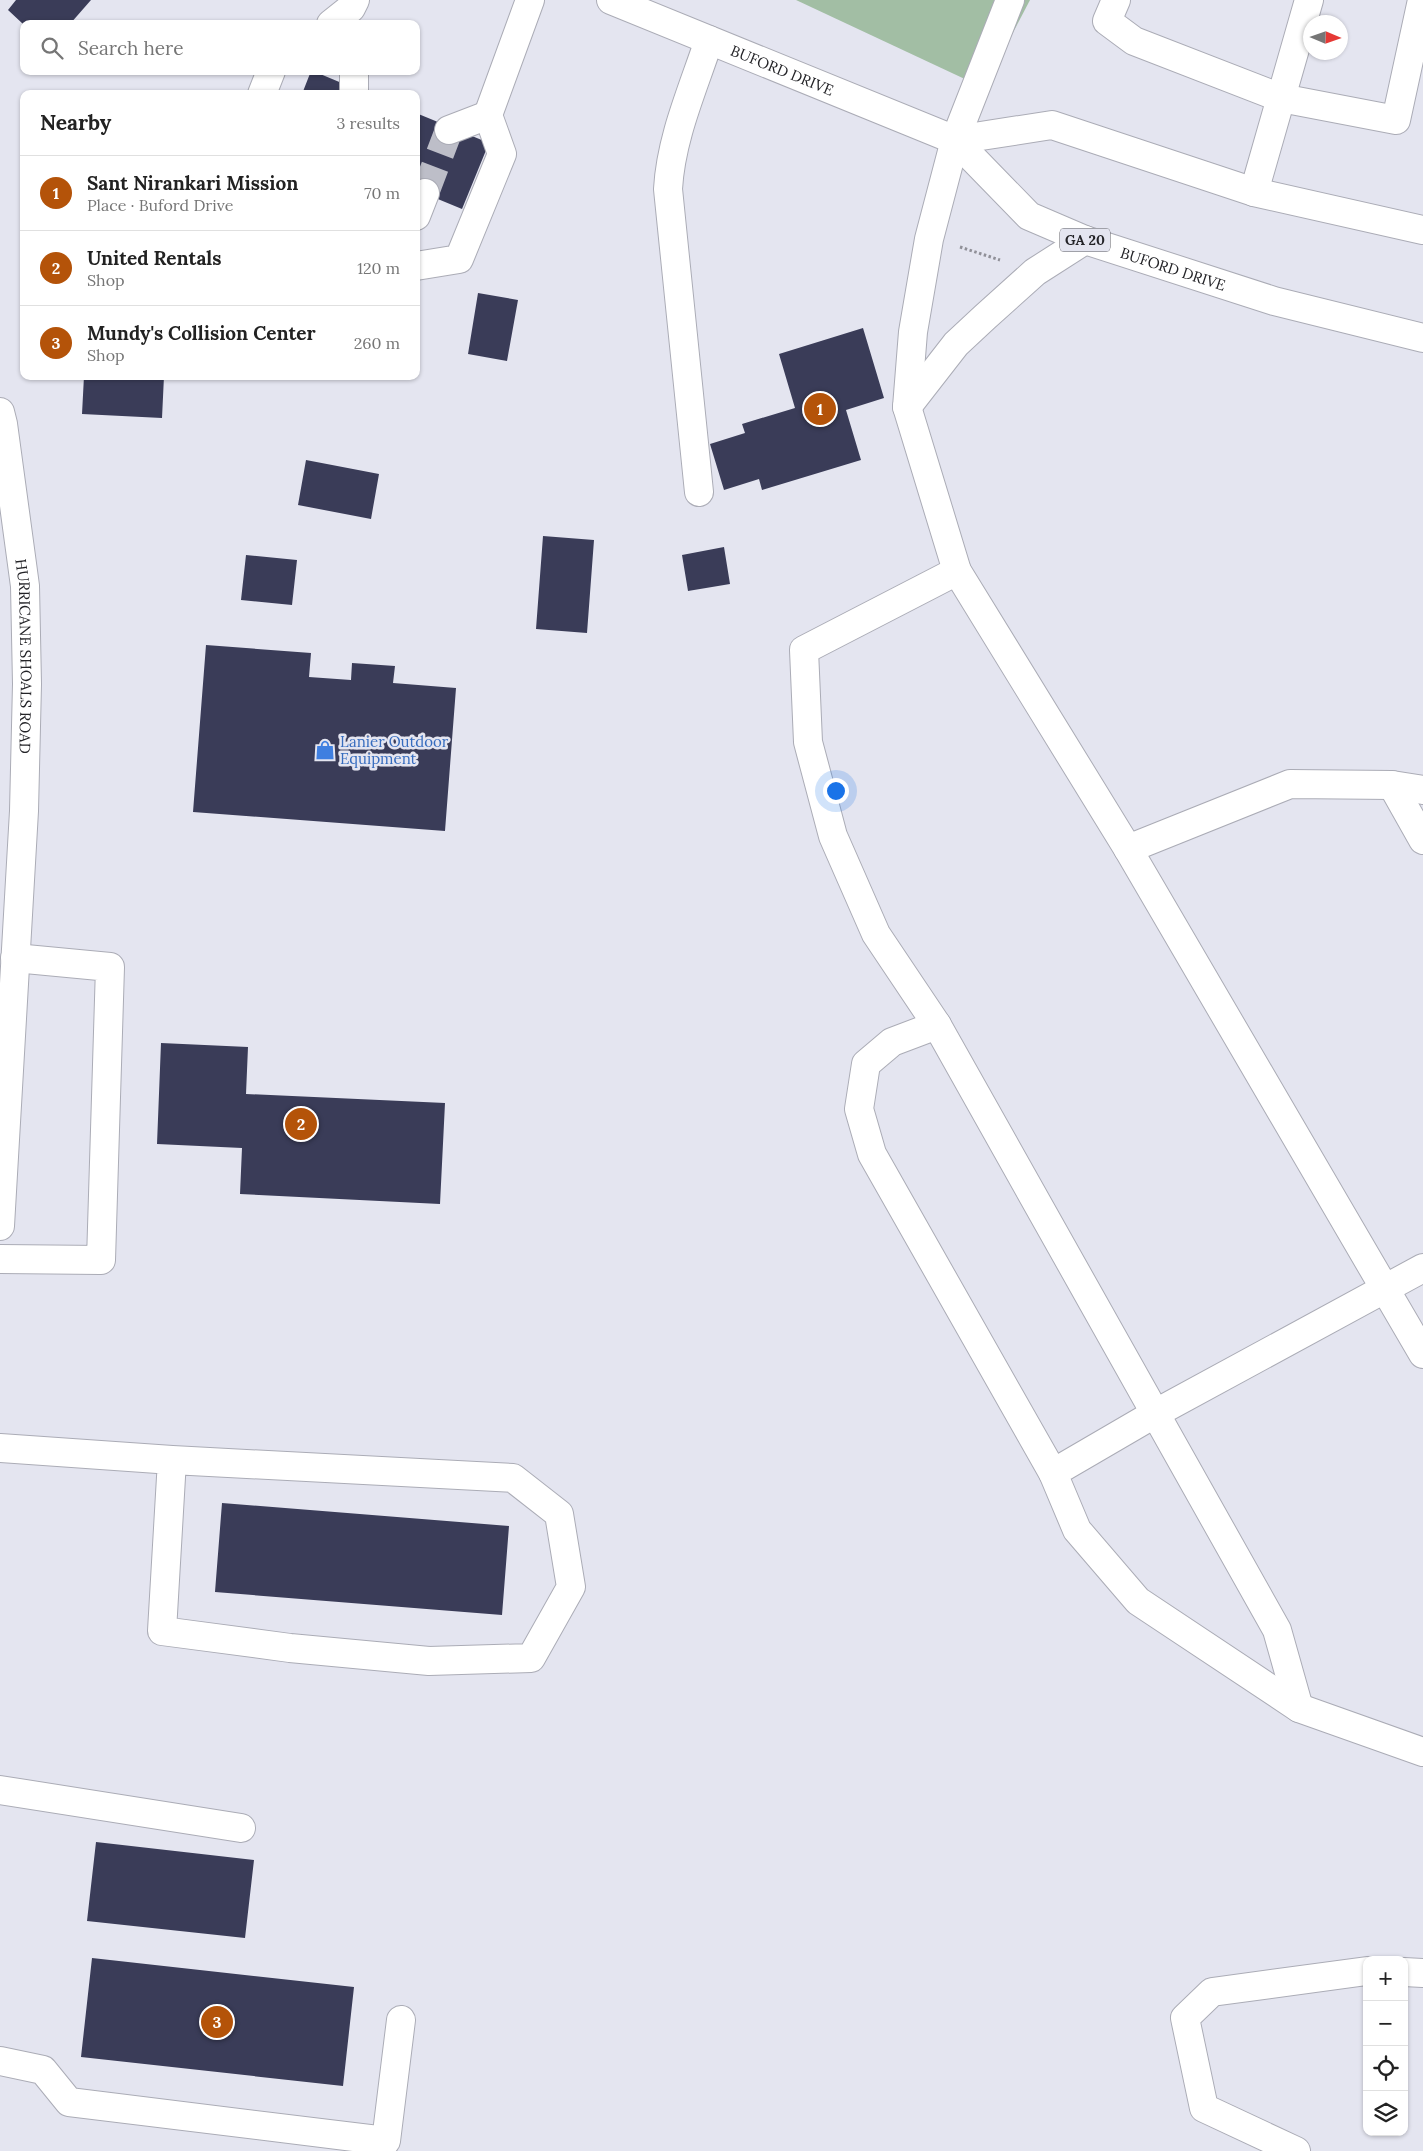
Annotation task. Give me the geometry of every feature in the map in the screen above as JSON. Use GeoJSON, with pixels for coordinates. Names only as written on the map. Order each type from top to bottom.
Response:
{"type":"FeatureCollection","features":[{"type":"Feature","properties":{"kind":"main road"},"geometry":{"type":"LineString","coordinates":[[420,265],[459,259],[502,154],[488,115],[530,0]]}},
{"type":"Feature","properties":{"kind":"main road","name":"BUFORD DRIVE"},"geometry":{"type":"LineString","coordinates":[[611,0],[955,140],[1029,216],[1085,240],[1274,301],[1423,338]]}},
{"type":"Feature","properties":{"kind":"main road"},"geometry":{"type":"LineString","coordinates":[[1010,0],[955,140],[925,257],[913,332],[907,407],[957,571],[1128,849],[1423,1354]]}},
{"type":"Feature","properties":{"kind":"main road"},"geometry":{"type":"LineString","coordinates":[[1116,0],[1107,21],[1134,42],[1281,98],[1396,120],[1422,0]]}},
{"type":"Feature","properties":{"kind":"main road"},"geometry":{"type":"LineString","coordinates":[[1254,192],[1309,0]]}},
{"type":"Feature","properties":{"kind":"main road"},"geometry":{"type":"LineString","coordinates":[[699,492],[668,189],[670,164],[675,143],[709,40]]}},
{"type":"Feature","properties":{"kind":"main road"},"geometry":{"type":"LineString","coordinates":[[264,90],[269,75]]}},
{"type":"Feature","properties":{"kind":"main road"},"geometry":{"type":"LineString","coordinates":[[449,130],[488,115]]}},
{"type":"Feature","properties":{"kind":"main road"},"geometry":{"type":"LineString","coordinates":[[955,140],[1052,125],[1254,192],[1423,230]]}},
{"type":"Feature","properties":{"kind":"main road"},"geometry":{"type":"LineString","coordinates":[[907,407],[956,344],[1035,272],[1085,240]]}},
{"type":"Feature","properties":{"kind":"main road","name":"HURRICANE SHOALS ROAD"},"geometry":{"type":"LineString","coordinates":[[0,412],[6,497],[25,586],[27,684],[24,811],[9,902],[16,958],[2,1166],[0,1226]]}},
{"type":"Feature","properties":{"kind":"main road"},"geometry":{"type":"LineString","coordinates":[[957,571],[804,650],[808,742],[833,836],[876,934],[937,1024],[1277,1630],[1299,1708]]}},
{"type":"Feature","properties":{"kind":"main road"},"geometry":{"type":"LineString","coordinates":[[1128,849],[1290,784],[1392,785],[1423,790]]}},
{"type":"Feature","properties":{"kind":"main road"},"geometry":{"type":"LineString","coordinates":[[1392,785],[1423,840]]}},
{"type":"Feature","properties":{"kind":"main road"},"geometry":{"type":"LineString","coordinates":[[0,1260],[101,1260],[110,967],[16,958]]}},
{"type":"Feature","properties":{"kind":"main road"},"geometry":{"type":"LineString","coordinates":[[937,1024],[892,1042],[866,1064],[859,1109],[872,1154],[1053,1473],[1077,1530],[1138,1601],[1299,1708],[1423,1752]]}},
{"type":"Feature","properties":{"kind":"main road"},"geometry":{"type":"LineString","coordinates":[[1053,1473],[1156,1413],[1423,1268]]}},
{"type":"Feature","properties":{"kind":"main road"},"geometry":{"type":"LineString","coordinates":[[0,1448],[172,1460],[513,1478],[559,1514],[571,1586],[531,1658],[429,1661],[290,1648],[162,1631],[172,1460]]}},
{"type":"Feature","properties":{"kind":"main road"},"geometry":{"type":"LineString","coordinates":[[0,1790],[241,1828]]}},
{"type":"Feature","properties":{"kind":"main road"},"geometry":{"type":"LineString","coordinates":[[1296,2151],[1204,2108],[1185,2018],[1212,1992],[1363,1972]]}},
{"type":"Feature","properties":{"kind":"main road"},"geometry":{"type":"LineString","coordinates":[[1408,1972],[1423,1973]]}},
{"type":"Feature","properties":{"kind":"main road"},"geometry":{"type":"LineString","coordinates":[[0,2061],[43,2070],[69,2102],[386,2141],[401,2020]]}},
{"type":"Feature","properties":{"kind":"green space"},"geometry":{"type":"Polygon","coordinates":[[[796,0],[1030,0],[984,88],[796,0]]]}},
{"type":"Feature","properties":{"kind":"building"},"geometry":{"type":"Polygon","coordinates":[[[16,0],[91,0],[74,20],[20,21],[8,10],[16,0]]]}},
{"type":"Feature","properties":{"kind":"building"},"geometry":{"type":"Polygon","coordinates":[[[309,75],[323,75],[358,90],[304,90],[309,75]]]}},
{"type":"Feature","properties":{"kind":"building"},"geometry":{"type":"Polygon","coordinates":[[[420,115],[489,143],[462,209],[420,192],[420,115]]]}},
{"type":"Feature","properties":{"kind":"building"},"geometry":{"type":"Polygon","coordinates":[[[478,293],[518,300],[507,361],[468,354],[478,293]]]}},
{"type":"Feature","properties":{"kind":"building"},"geometry":{"type":"Polygon","coordinates":[[[863,328],[884,398],[846,410],[861,460],[762,490],[759,479],[724,490],[710,444],[745,433],[742,424],[795,408],[779,354],[863,328]]]}},
{"type":"Feature","properties":{"kind":"building"},"geometry":{"type":"Polygon","coordinates":[[[84,380],[164,380],[162,418],[82,414],[84,380]]]}},
{"type":"Feature","properties":{"kind":"building"},"geometry":{"type":"Polygon","coordinates":[[[306,460],[379,474],[371,519],[298,505],[306,460]]]}},
{"type":"Feature","properties":{"kind":"building"},"geometry":{"type":"Polygon","coordinates":[[[543,536],[594,540],[587,633],[536,629],[543,536]]]}},
{"type":"Feature","properties":{"kind":"building"},"geometry":{"type":"Polygon","coordinates":[[[724,547],[730,584],[688,591],[682,555],[724,547]]]}},
{"type":"Feature","properties":{"kind":"building"},"geometry":{"type":"Polygon","coordinates":[[[246,555],[297,560],[292,605],[241,600],[246,555]]]}},
{"type":"Feature","properties":{"kind":"building","name":"Lanier Outdoor Equipment"},"geometry":{"type":"Polygon","coordinates":[[[206,645],[311,653],[309,677],[351,680],[352,663],[395,666],[393,683],[456,688],[445,831],[193,812],[206,645]]]}},
{"type":"Feature","properties":{"kind":"building"},"geometry":{"type":"Polygon","coordinates":[[[161,1043],[248,1047],[246,1094],[445,1103],[440,1204],[240,1194],[242,1148],[157,1144],[161,1043]]]}},
{"type":"Feature","properties":{"kind":"building"},"geometry":{"type":"Polygon","coordinates":[[[222,1503],[509,1526],[502,1615],[215,1592],[222,1503]]]}},
{"type":"Feature","properties":{"kind":"building"},"geometry":{"type":"Polygon","coordinates":[[[96,1842],[254,1860],[245,1938],[87,1921],[96,1842]]]}},
{"type":"Feature","properties":{"kind":"building"},"geometry":{"type":"Polygon","coordinates":[[[92,1958],[354,1987],[343,2086],[81,2057],[92,1958]]]}},
{"type":"Feature","properties":{"kind":"tunnel"},"geometry":{"type":"LineString","coordinates":[[425,193],[449,130]]}},
{"type":"Feature","properties":{"kind":"place","name":"Sant Nirankari Mission"},"geometry":{"type":"Point","coordinates":[820,409]}},
{"type":"Feature","properties":{"kind":"place","name":"Lanier Outdoor Equipment"},"geometry":{"type":"Point","coordinates":[325,750]}},
{"type":"Feature","properties":{"kind":"place","name":"United Rentals"},"geometry":{"type":"Point","coordinates":[301,1124]}},
{"type":"Feature","properties":{"kind":"place","name":"Mundy's Collision Center"},"geometry":{"type":"Point","coordinates":[217,2022]}}]}
